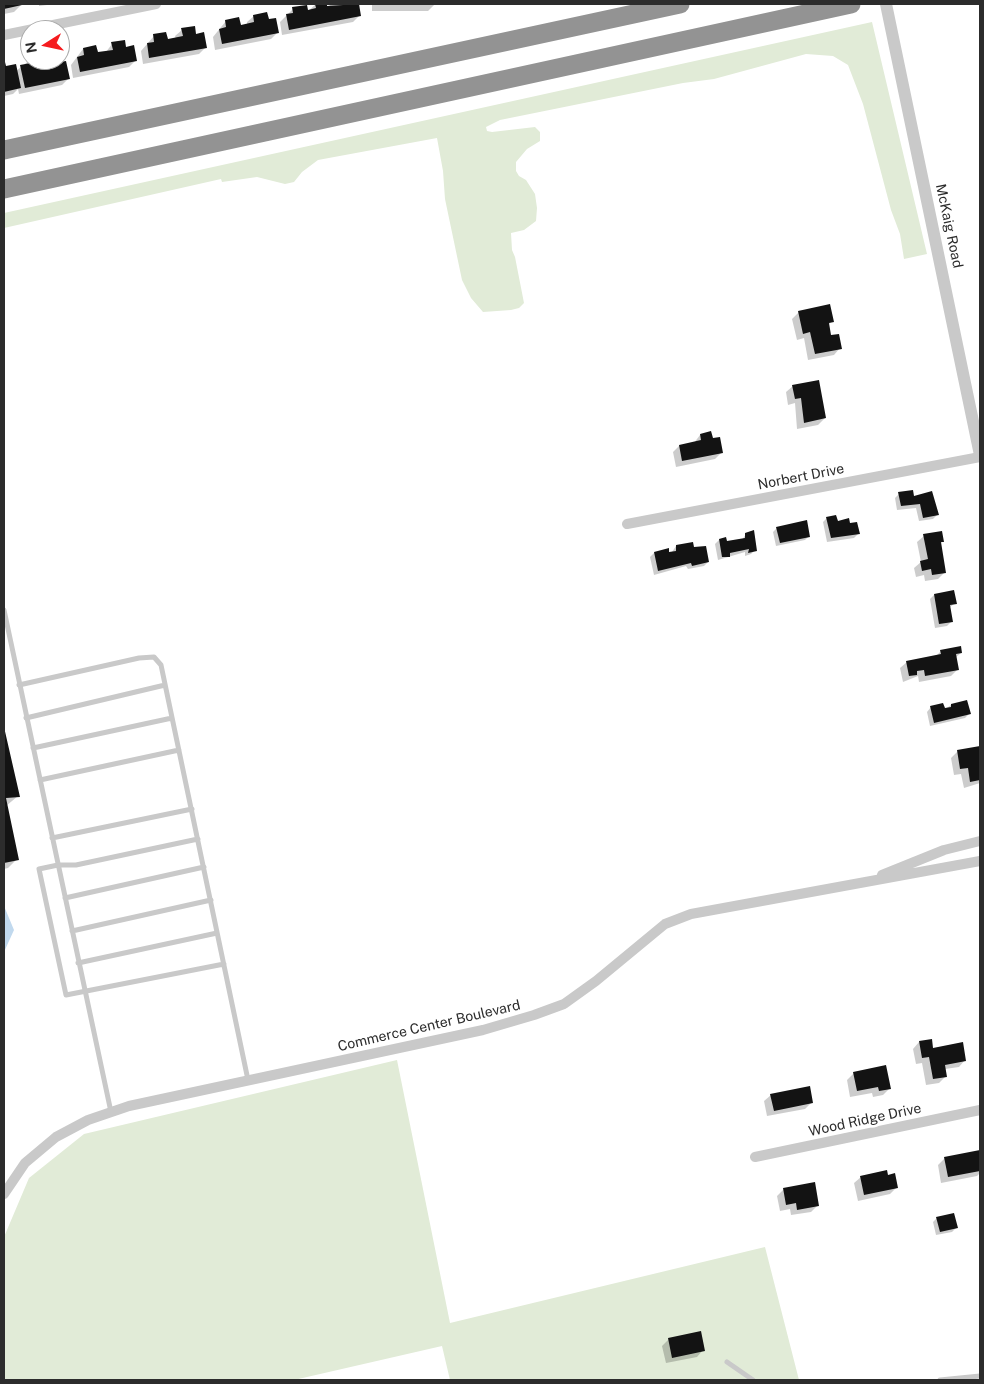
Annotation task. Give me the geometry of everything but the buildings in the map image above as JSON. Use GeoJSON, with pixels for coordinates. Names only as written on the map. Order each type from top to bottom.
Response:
{"type":"FeatureCollection","features":[{"type":"Feature","properties":{"kind":"highway"},"geometry":{"type":"LineString","coordinates":[[4,150],[680,4]]}},
{"type":"Feature","properties":{"kind":"highway"},"geometry":{"type":"LineString","coordinates":[[4,189],[851,4]]}},
{"type":"Feature","properties":{"kind":"street"},"geometry":{"type":"LineString","coordinates":[[4,34],[156,4]]}},
{"type":"Feature","properties":{"kind":"street","name":"McKaig Road"},"geometry":{"type":"LineString","coordinates":[[886,4],[980,456]]}},
{"type":"Feature","properties":{"kind":"street","name":"Norbert Drive"},"geometry":{"type":"LineString","coordinates":[[627,524],[980,456]]}},
{"type":"Feature","properties":{"kind":"street","name":"Commerce Center Boulevard"},"geometry":{"type":"LineString","coordinates":[[863,882],[944,850],[980,841]]}},
{"type":"Feature","properties":{"kind":"street","name":"Commerce Center Boulevard"},"geometry":{"type":"LineString","coordinates":[[4,1194],[25,1163],[56,1137],[88,1120],[129,1106],[483,1030],[534,1016],[564,1004],[596,981],[666,924],[691,914],[980,861]]}},
{"type":"Feature","properties":{"kind":"street","name":"Wood Ridge Drive"},"geometry":{"type":"LineString","coordinates":[[755,1157],[980,1110]]}},
{"type":"Feature","properties":{"kind":"lane"},"geometry":{"type":"LineString","coordinates":[[4,610],[111,1112]]}},
{"type":"Feature","properties":{"kind":"lane"},"geometry":{"type":"LineString","coordinates":[[19,685],[139,658],[154,657],[161,666],[248,1080]]}},
{"type":"Feature","properties":{"kind":"lane"},"geometry":{"type":"LineString","coordinates":[[26,718],[165,685]]}},
{"type":"Feature","properties":{"kind":"lane"},"geometry":{"type":"LineString","coordinates":[[33,748],[172,718]]}},
{"type":"Feature","properties":{"kind":"lane"},"geometry":{"type":"LineString","coordinates":[[40,780],[179,750]]}},
{"type":"Feature","properties":{"kind":"lane"},"geometry":{"type":"LineString","coordinates":[[52,838],[192,809]]}},
{"type":"Feature","properties":{"kind":"lane"},"geometry":{"type":"LineString","coordinates":[[198,839],[76,865],[58,865],[38,870],[66,995],[224,964]]}},
{"type":"Feature","properties":{"kind":"lane"},"geometry":{"type":"LineString","coordinates":[[65,898],[204,867]]}},
{"type":"Feature","properties":{"kind":"lane"},"geometry":{"type":"LineString","coordinates":[[72,931],[211,900]]}},
{"type":"Feature","properties":{"kind":"lane"},"geometry":{"type":"LineString","coordinates":[[78,963],[217,932]]}},
{"type":"Feature","properties":{"kind":"lane"},"geometry":{"type":"LineString","coordinates":[[727,1362],[753,1380]]}},
{"type":"Feature","properties":{"kind":"lane"},"geometry":{"type":"LineString","coordinates":[[940,1380],[980,1376]]}},
{"type":"Feature","properties":{"kind":"green space"},"geometry":{"type":"Polygon","coordinates":[[[872,22],[927,254],[904,259],[900,234],[891,210],[863,104],[848,65],[833,56],[806,54],[714,79],[683,83],[500,120],[486,127],[487,131],[492,132],[535,127],[540,132],[540,141],[527,149],[516,162],[516,171],[519,176],[526,180],[535,194],[537,208],[536,221],[524,230],[511,233],[512,250],[524,303],[519,308],[511,310],[483,312],[471,298],[462,280],[445,199],[443,171],[437,138],[318,160],[302,172],[294,182],[285,184],[257,177],[222,182],[221,179],[4,228],[4,213],[872,22]]]}},
{"type":"Feature","properties":{"kind":"green space"},"geometry":{"type":"Polygon","coordinates":[[[397,1060],[450,1323],[765,1247],[799,1380],[450,1380],[442,1346],[294,1380],[4,1380],[4,1237],[29,1178],[84,1134],[397,1060]]]}},
{"type":"Feature","properties":{"kind":"water"},"geometry":{"type":"Polygon","coordinates":[[[4,906],[14,930],[4,952],[4,906]]]}}]}
